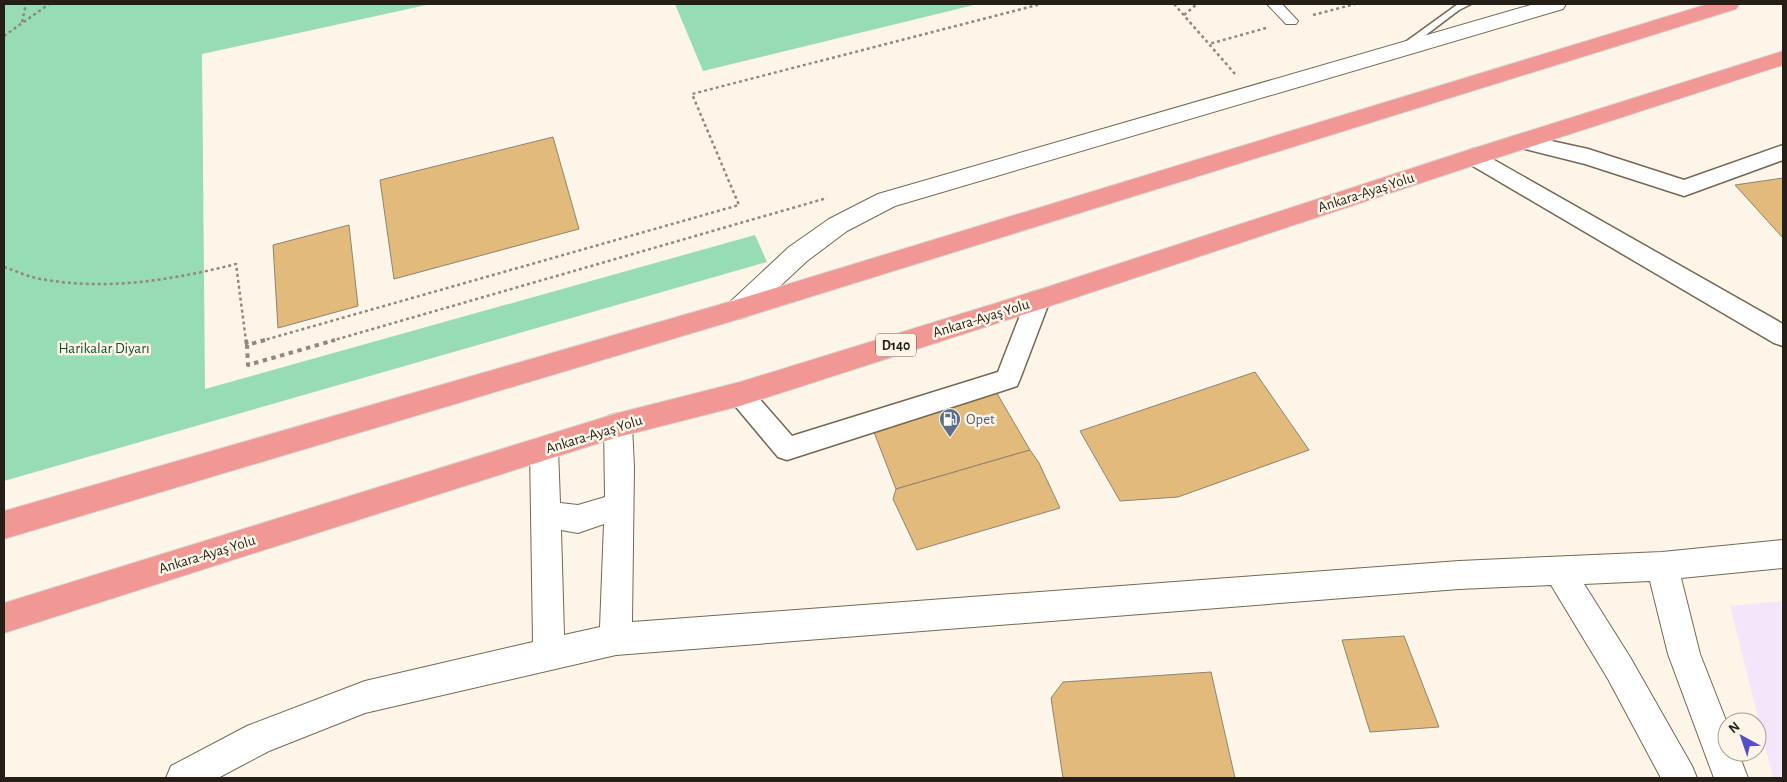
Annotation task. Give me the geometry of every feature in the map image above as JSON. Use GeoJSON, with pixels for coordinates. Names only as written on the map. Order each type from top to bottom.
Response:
{"type":"FeatureCollection","features":[{"type":"Feature","properties":{"kind":"highway"},"geometry":{"type":"LineString","coordinates":[[4,525],[739,309],[1729,4]]}},
{"type":"Feature","properties":{"kind":"highway","name":"Ankara-Ayaş Yolu"},"geometry":{"type":"LineString","coordinates":[[4,618],[618,426],[740,394],[1038,300],[1473,157],[1783,58]]}},
{"type":"Feature","properties":{"kind":"street"},"geometry":{"type":"LineString","coordinates":[[1274,4],[1291,21]]}},
{"type":"Feature","properties":{"kind":"street"},"geometry":{"type":"LineString","coordinates":[[739,309],[798,254],[838,225],[887,200],[1556,4]]}},
{"type":"Feature","properties":{"kind":"street"},"geometry":{"type":"LineString","coordinates":[[1524,142],[1588,157],[1684,188],[1783,152]]}},
{"type":"Feature","properties":{"kind":"street"},"geometry":{"type":"LineString","coordinates":[[1473,157],[1783,336]]}},
{"type":"Feature","properties":{"kind":"street"},"geometry":{"type":"LineString","coordinates":[[740,394],[787,449],[1008,379],[1038,300]]}},
{"type":"Feature","properties":{"kind":"street"},"geometry":{"type":"LineString","coordinates":[[616,639],[619,505],[618,426]]}},
{"type":"Feature","properties":{"kind":"street"},"geometry":{"type":"LineString","coordinates":[[544,449],[549,654]]}},
{"type":"Feature","properties":{"kind":"street"},"geometry":{"type":"LineString","coordinates":[[546,514],[578,519],[619,505]]}},
{"type":"Feature","properties":{"kind":"street"},"geometry":{"type":"LineString","coordinates":[[182,778],[259,738],[365,696],[616,639],[1459,575],[1662,566],[1783,554]]}},
{"type":"Feature","properties":{"kind":"street"},"geometry":{"type":"LineString","coordinates":[[1662,566],[1684,654],[1731,778]]}},
{"type":"Feature","properties":{"kind":"street"},"geometry":{"type":"LineString","coordinates":[[1559,571],[1618,668],[1680,778]]}},
{"type":"Feature","properties":{"kind":"lane"},"geometry":{"type":"LineString","coordinates":[[1402,49],[1456,8],[1466,4]]}},
{"type":"Feature","properties":{"kind":"path"},"geometry":{"type":"LineString","coordinates":[[22,22],[26,4]]}},
{"type":"Feature","properties":{"kind":"path"},"geometry":{"type":"LineString","coordinates":[[4,36],[49,4]]}},
{"type":"Feature","properties":{"kind":"path"},"geometry":{"type":"LineString","coordinates":[[247,345],[739,205],[692,94],[1041,4]]}},
{"type":"Feature","properties":{"kind":"path"},"geometry":{"type":"LineString","coordinates":[[1174,4],[1251,94]]}},
{"type":"Feature","properties":{"kind":"path"},"geometry":{"type":"LineString","coordinates":[[1184,16],[1196,4]]}},
{"type":"Feature","properties":{"kind":"path"},"geometry":{"type":"LineString","coordinates":[[1209,44],[1355,4]]}},
{"type":"Feature","properties":{"kind":"path"},"geometry":{"type":"LineString","coordinates":[[4,267],[40,279],[114,285],[197,274],[236,264],[248,365],[830,198]]}},
{"type":"Feature","properties":{"kind":"shaded area"},"geometry":{"type":"Polygon","coordinates":[[[1783,601],[1783,778],[1773,778],[1767,754],[1767,712],[1756,712],[1730,606],[1783,601]]]}},
{"type":"Feature","properties":{"kind":"green space","name":"Harikalar Diyarı"},"geometry":{"type":"Polygon","coordinates":[[[4,4],[431,4],[202,54],[205,389],[755,235],[767,262],[4,481],[4,4]]]}},
{"type":"Feature","properties":{"kind":"green space"},"geometry":{"type":"Polygon","coordinates":[[[675,4],[978,4],[703,71],[675,4]]]}},
{"type":"Feature","properties":{"kind":"building"},"geometry":{"type":"Polygon","coordinates":[[[553,137],[579,229],[394,279],[380,180],[553,137]]]}},
{"type":"Feature","properties":{"kind":"building"},"geometry":{"type":"Polygon","coordinates":[[[1783,178],[1783,238],[1735,185],[1783,178]]]}},
{"type":"Feature","properties":{"kind":"building"},"geometry":{"type":"Polygon","coordinates":[[[349,225],[358,306],[278,328],[273,245],[349,225]]]}},
{"type":"Feature","properties":{"kind":"building"},"geometry":{"type":"Polygon","coordinates":[[[1255,372],[1309,450],[1178,497],[1120,501],[1080,431],[1255,372]]]}},
{"type":"Feature","properties":{"kind":"building"},"geometry":{"type":"Polygon","coordinates":[[[995,390],[1030,450],[896,489],[872,427],[995,390]]]}},
{"type":"Feature","properties":{"kind":"building"},"geometry":{"type":"Polygon","coordinates":[[[1030,450],[1039,463],[1060,508],[917,550],[893,499],[896,489],[1030,450]]]}},
{"type":"Feature","properties":{"kind":"building"},"geometry":{"type":"Polygon","coordinates":[[[1404,636],[1439,727],[1370,732],[1342,640],[1404,636]]]}},
{"type":"Feature","properties":{"kind":"building"},"geometry":{"type":"Polygon","coordinates":[[[1211,672],[1235,778],[1063,778],[1051,698],[1063,682],[1211,672]]]}},
{"type":"Feature","properties":{"kind":"place","name":"Opet"},"geometry":{"type":"Point","coordinates":[950,438]}}]}
